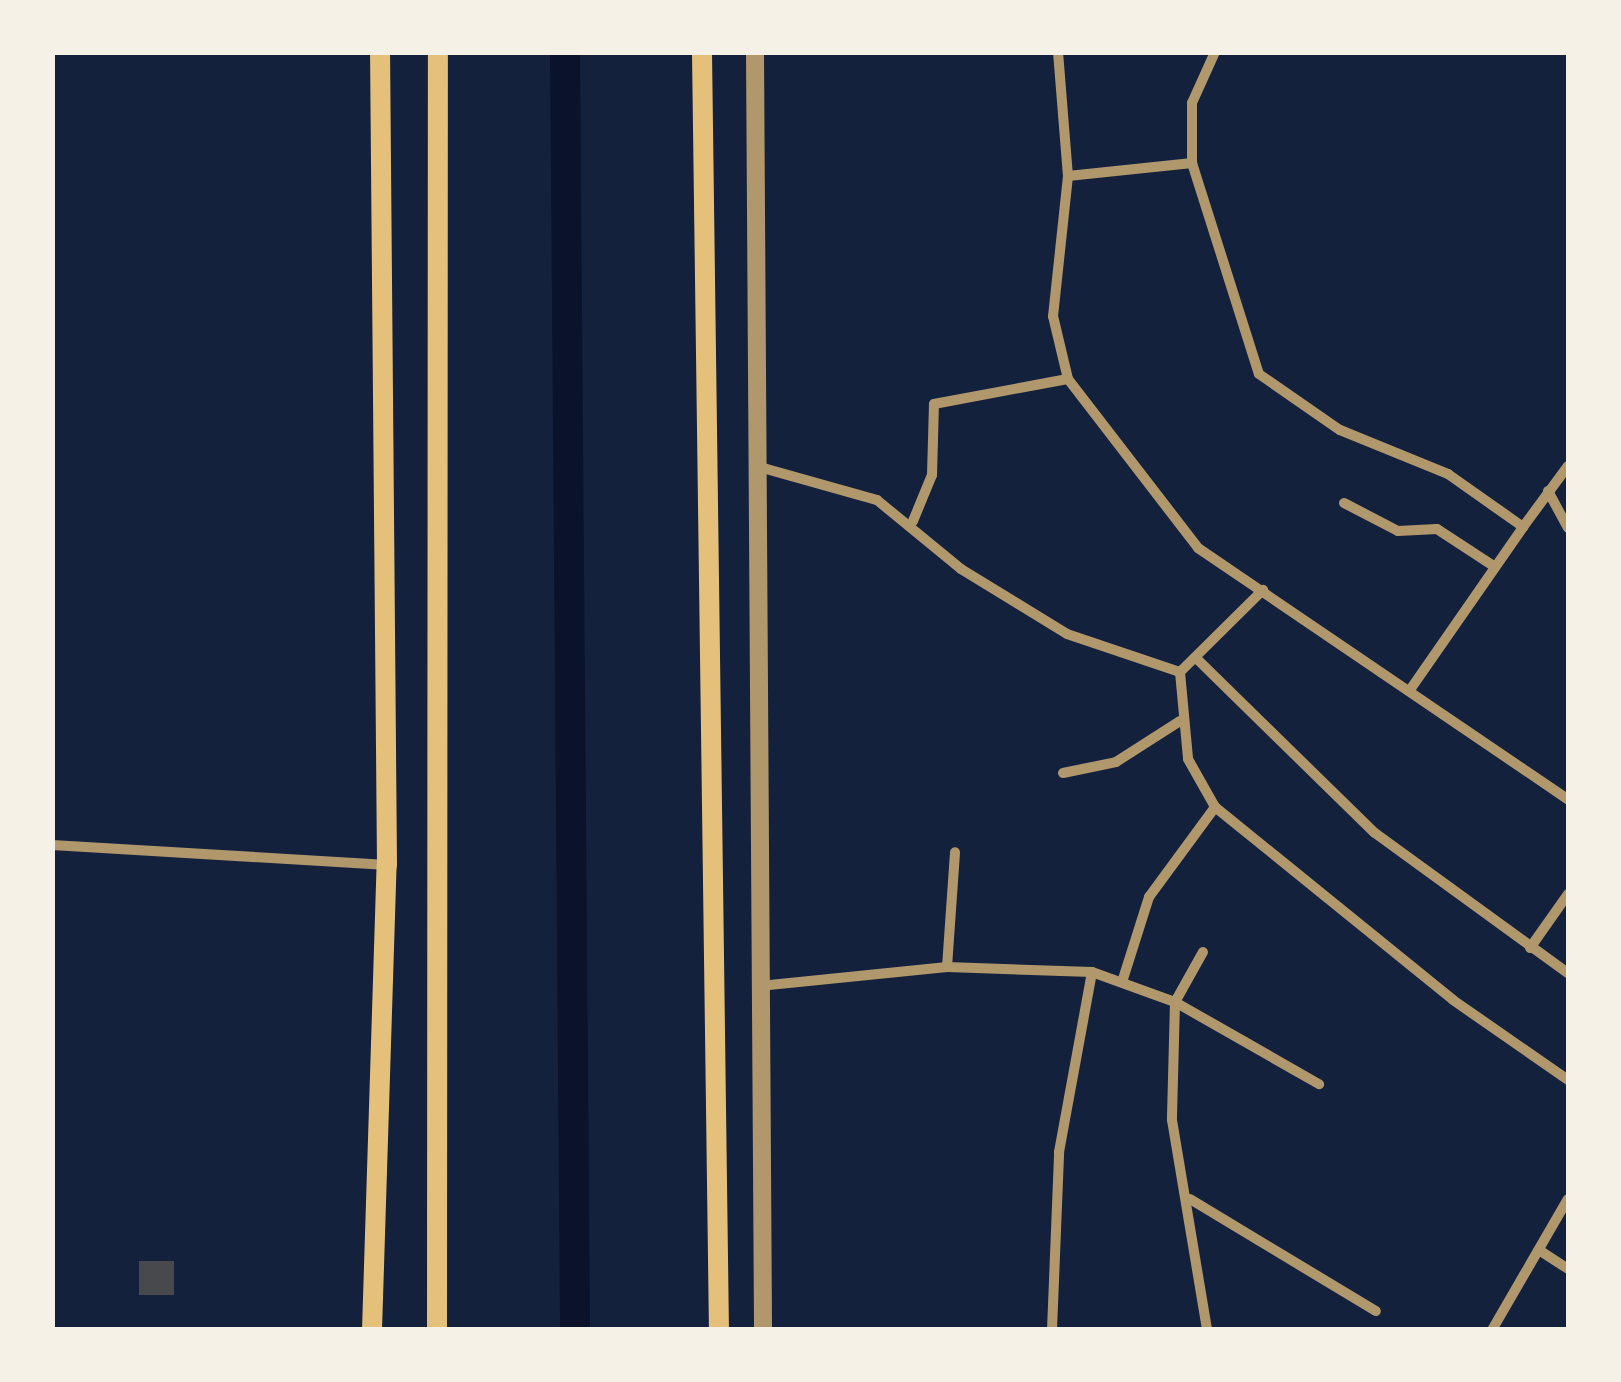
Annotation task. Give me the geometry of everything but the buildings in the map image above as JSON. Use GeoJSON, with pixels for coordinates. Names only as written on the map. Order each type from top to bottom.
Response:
{"type":"FeatureCollection","features":[{"type":"Feature","properties":{"kind":"main road"},"geometry":{"type":"LineString","coordinates":[[372,1330],[387,865],[380,52]]}},
{"type":"Feature","properties":{"kind":"main road"},"geometry":{"type":"LineString","coordinates":[[436,1330],[438,52]]}},
{"type":"Feature","properties":{"kind":"main road"},"geometry":{"type":"LineString","coordinates":[[702,52],[719,1330]]}},
{"type":"Feature","properties":{"kind":"street"},"geometry":{"type":"LineString","coordinates":[[755,52],[754,466],[763,1330]]}},
{"type":"Feature","properties":{"kind":"street"},"geometry":{"type":"LineString","coordinates":[[1058,52],[1068,176],[1052,294],[1068,379],[1198,548],[1412,687],[1568,799]]}},
{"type":"Feature","properties":{"kind":"street"},"geometry":{"type":"LineString","coordinates":[[1215,52],[1192,103],[1192,163],[1259,374],[1340,430],[1448,474],[1524,528]]}},
{"type":"Feature","properties":{"kind":"street"},"geometry":{"type":"LineString","coordinates":[[1068,176],[1192,163]]}},
{"type":"Feature","properties":{"kind":"street"},"geometry":{"type":"LineString","coordinates":[[913,521],[932,475],[934,404],[1068,379]]}},
{"type":"Feature","properties":{"kind":"street"},"geometry":{"type":"LineString","coordinates":[[754,466],[832,483],[913,521],[961,569],[1054,626],[1180,672]]}},
{"type":"Feature","properties":{"kind":"street"},"geometry":{"type":"LineString","coordinates":[[1412,687],[1568,466]]}},
{"type":"Feature","properties":{"kind":"street"},"geometry":{"type":"LineString","coordinates":[[1548,491],[1568,528]]}},
{"type":"Feature","properties":{"kind":"street"},"geometry":{"type":"LineString","coordinates":[[1344,503],[1398,531],[1437,529],[1494,567]]}},
{"type":"Feature","properties":{"kind":"street"},"geometry":{"type":"LineString","coordinates":[[1263,590],[1180,672],[1180,721],[1214,807],[1454,1000],[1568,1080]]}},
{"type":"Feature","properties":{"kind":"street"},"geometry":{"type":"LineString","coordinates":[[1196,658],[1316,783],[1568,973]]}},
{"type":"Feature","properties":{"kind":"street"},"geometry":{"type":"LineString","coordinates":[[1063,773],[1116,762],[1180,721]]}},
{"type":"Feature","properties":{"kind":"street"},"geometry":{"type":"LineString","coordinates":[[1123,979],[1149,897],[1214,807]]}},
{"type":"Feature","properties":{"kind":"street"},"geometry":{"type":"LineString","coordinates":[[52,845],[387,865]]}},
{"type":"Feature","properties":{"kind":"street"},"geometry":{"type":"LineString","coordinates":[[947,967],[955,852]]}},
{"type":"Feature","properties":{"kind":"street"},"geometry":{"type":"LineString","coordinates":[[1530,948],[1568,894]]}},
{"type":"Feature","properties":{"kind":"street"},"geometry":{"type":"LineString","coordinates":[[1203,952],[1174,1002],[1172,1120],[1190,1199],[1208,1330]]}},
{"type":"Feature","properties":{"kind":"street"},"geometry":{"type":"LineString","coordinates":[[760,986],[947,967],[1092,972],[1123,979],[1174,1002],[1319,1084]]}},
{"type":"Feature","properties":{"kind":"street"},"geometry":{"type":"LineString","coordinates":[[1052,1330],[1060,1152],[1092,972]]}},
{"type":"Feature","properties":{"kind":"street"},"geometry":{"type":"LineString","coordinates":[[1190,1199],[1376,1311]]}},
{"type":"Feature","properties":{"kind":"street"},"geometry":{"type":"LineString","coordinates":[[1492,1330],[1542,1252],[1568,1199]]}},
{"type":"Feature","properties":{"kind":"street"},"geometry":{"type":"LineString","coordinates":[[1542,1252],[1568,1269]]}},
{"type":"Feature","properties":{"kind":"waterway"},"geometry":{"type":"LineString","coordinates":[[565,52],[575,1330]]}}]}
